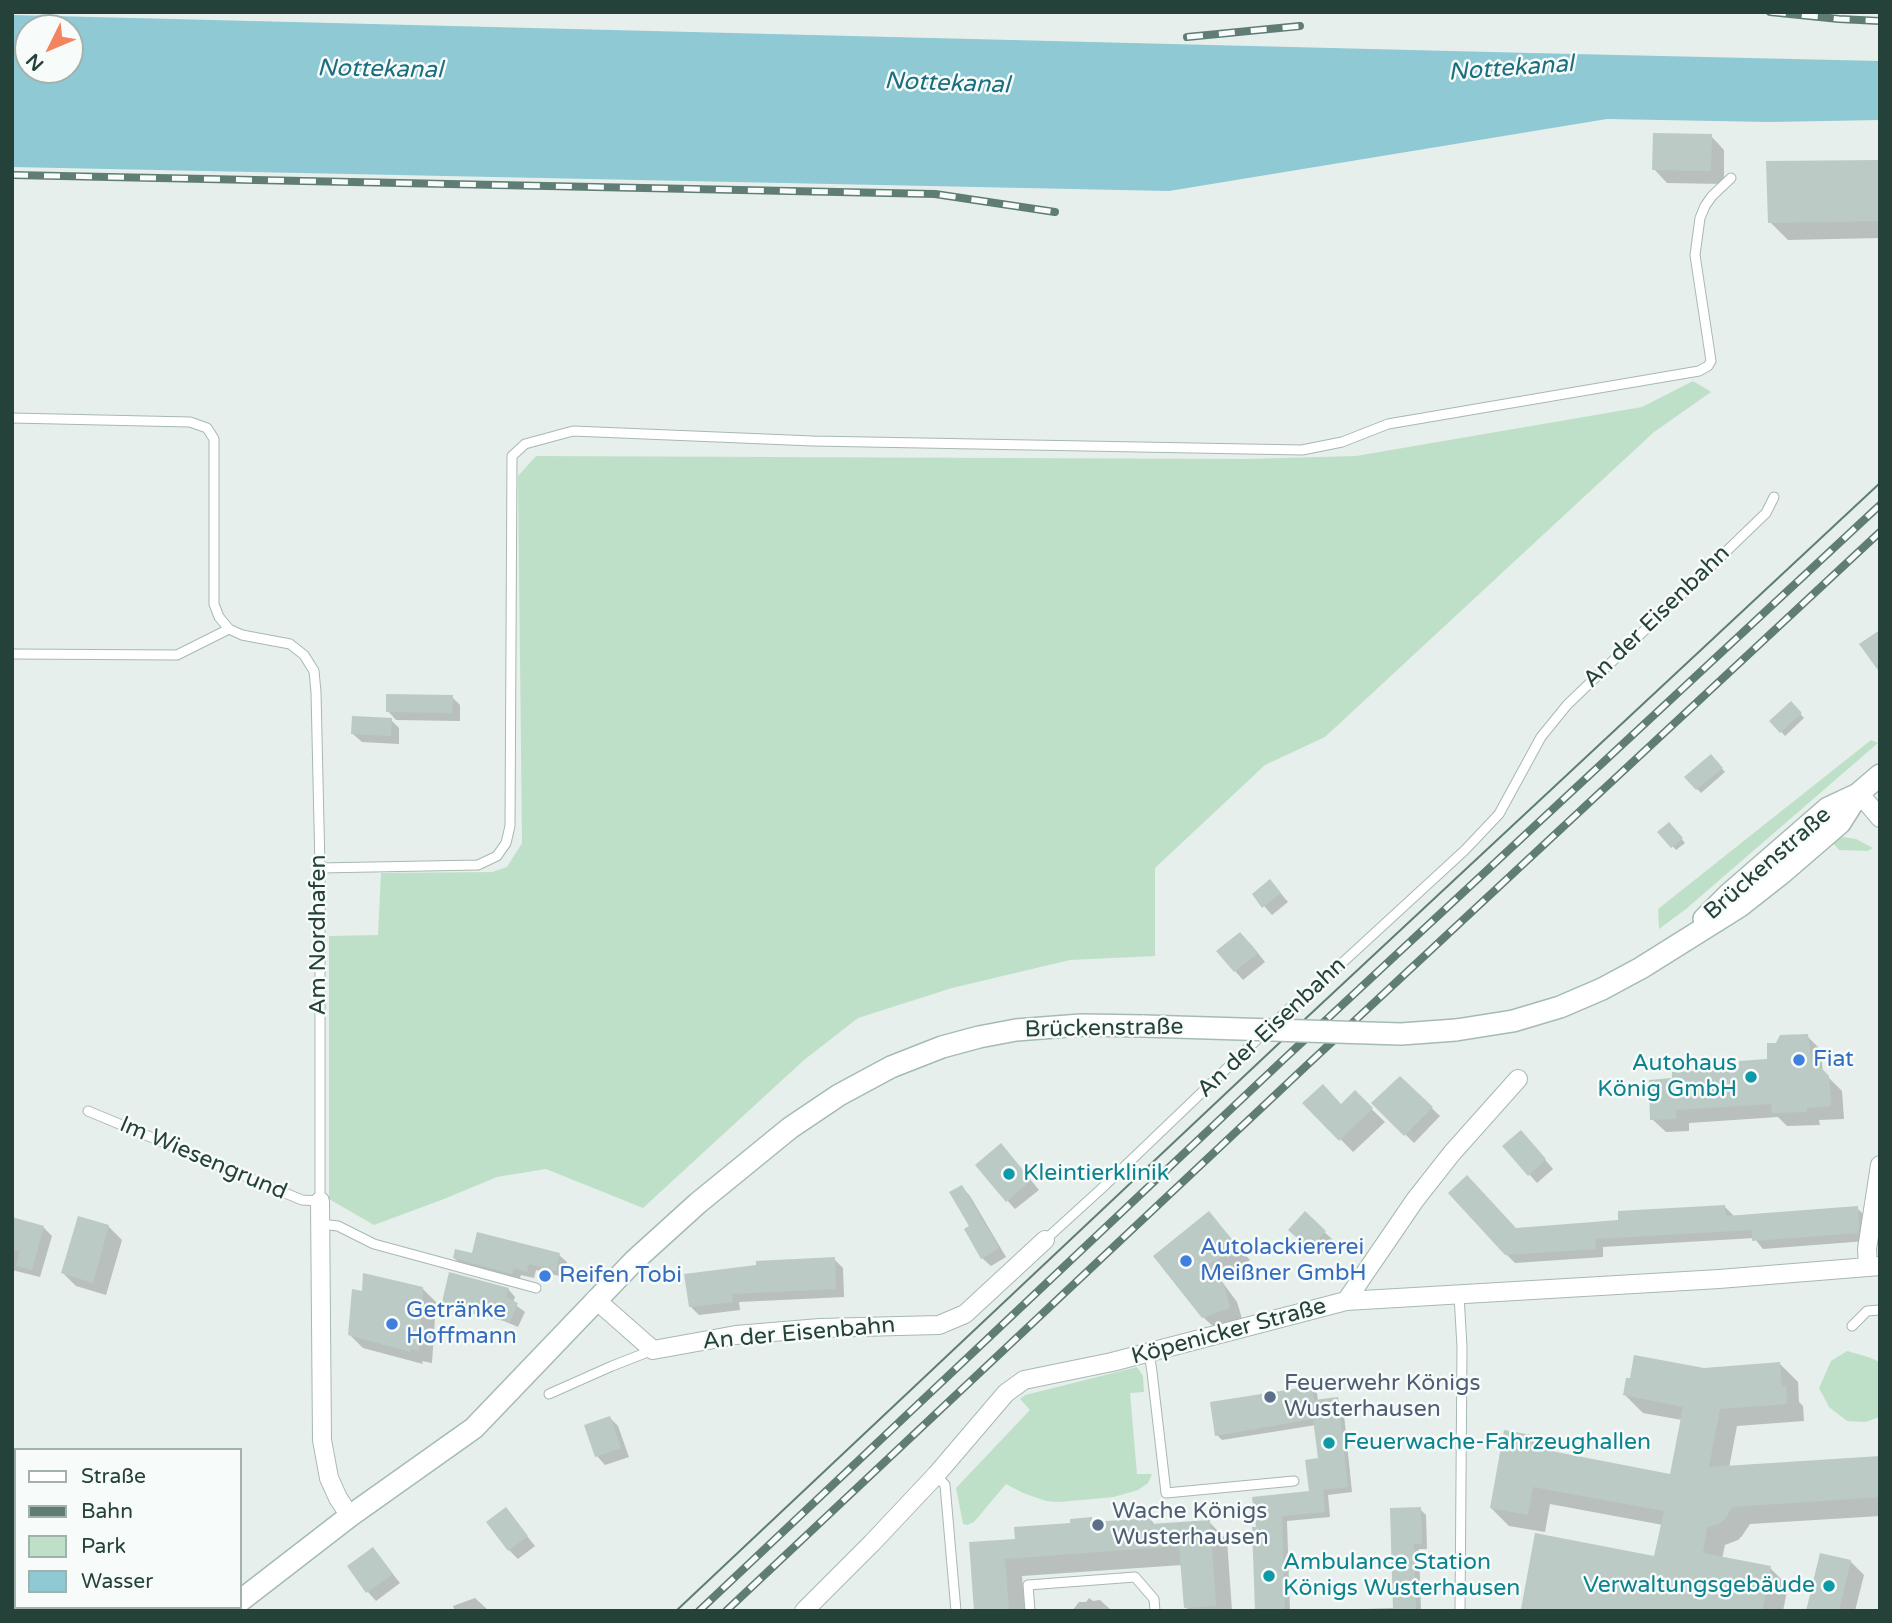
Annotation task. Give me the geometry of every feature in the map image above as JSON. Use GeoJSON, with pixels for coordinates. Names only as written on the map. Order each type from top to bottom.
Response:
{"type":"FeatureCollection","features":[{"type":"Feature","properties":{"kind":"main road","name":"Brückenstraße"},"geometry":{"type":"LineString","coordinates":[[595,1299],[683,1217],[790,1128],[839,1095],[891,1067],[942,1047],[979,1037],[1016,1030],[1081,1025],[1401,1034],[1456,1030],[1513,1021],[1560,1007],[1602,989],[1641,968],[1740,906],[1840,823],[1859,793],[1880,775]]}},
{"type":"Feature","properties":{"kind":"main road"},"geometry":{"type":"LineString","coordinates":[[242,1599],[350,1516],[474,1428],[595,1299]]}},
{"type":"Feature","properties":{"kind":"street"},"geometry":{"type":"LineString","coordinates":[[1859,793],[1880,818]]}},
{"type":"Feature","properties":{"kind":"street"},"geometry":{"type":"LineString","coordinates":[[1346,1301],[1430,1181],[1518,1079]]}},
{"type":"Feature","properties":{"kind":"street"},"geometry":{"type":"LineString","coordinates":[[1874,1266],[1867,1249],[1880,1165]]}},
{"type":"Feature","properties":{"kind":"street","name":"Am Nordhafen"},"geometry":{"type":"LineString","coordinates":[[320,1201],[322,1440],[330,1478],[338,1498],[350,1516]]}},
{"type":"Feature","properties":{"kind":"street","name":"An der Eisenbahn"},"geometry":{"type":"LineString","coordinates":[[653,1350],[736,1335],[820,1328],[939,1325],[965,1314],[1045,1240]]}},
{"type":"Feature","properties":{"kind":"street","name":"Köpenicker Straße"},"geometry":{"type":"LineString","coordinates":[[804,1611],[936,1475],[1006,1393],[1024,1380],[1101,1365],[1346,1301],[1719,1279],[1874,1266]]}},
{"type":"Feature","properties":{"kind":"street"},"geometry":{"type":"LineString","coordinates":[[595,1299],[653,1350]]}},
{"type":"Feature","properties":{"kind":"lane"},"geometry":{"type":"LineString","coordinates":[[320,868],[478,865],[497,856],[506,843],[510,826],[512,457],[525,444],[573,431],[813,441],[1302,450],[1342,442],[1388,424],[1699,371],[1708,366],[1711,360],[1695,255],[1700,218],[1712,196],[1731,177]]}},
{"type":"Feature","properties":{"kind":"lane"},"geometry":{"type":"LineString","coordinates":[[12,418],[190,422],[207,428],[214,439],[214,604],[219,617],[229,629],[177,655],[12,654]]}},
{"type":"Feature","properties":{"kind":"lane","name":"An der Eisenbahn"},"geometry":{"type":"LineString","coordinates":[[1045,1240],[1293,1005],[1304,998],[1465,850],[1499,814],[1541,737],[1567,705],[1766,513],[1774,497]]}},
{"type":"Feature","properties":{"kind":"lane","name":"Am Nordhafen"},"geometry":{"type":"LineString","coordinates":[[229,629],[242,635],[290,644],[304,655],[314,671],[320,868],[320,1201]]}},
{"type":"Feature","properties":{"kind":"lane","name":"Im Wiesengrund"},"geometry":{"type":"LineString","coordinates":[[88,1111],[302,1200],[320,1201]]}},
{"type":"Feature","properties":{"kind":"lane"},"geometry":{"type":"LineString","coordinates":[[320,1224],[338,1226],[374,1244],[536,1288]]}},
{"type":"Feature","properties":{"kind":"lane"},"geometry":{"type":"LineString","coordinates":[[1459,1296],[1462,1347],[1460,1611]]}},
{"type":"Feature","properties":{"kind":"lane"},"geometry":{"type":"LineString","coordinates":[[1852,1326],[1867,1311],[1880,1310]]}},
{"type":"Feature","properties":{"kind":"lane","name":"An der Eisenbahn"},"geometry":{"type":"LineString","coordinates":[[549,1394],[653,1350]]}},
{"type":"Feature","properties":{"kind":"lane"},"geometry":{"type":"LineString","coordinates":[[1149,1352],[1166,1493],[1294,1481]]}},
{"type":"Feature","properties":{"kind":"lane"},"geometry":{"type":"LineString","coordinates":[[936,1475],[945,1485],[956,1611]]}},
{"type":"Feature","properties":{"kind":"lane"},"geometry":{"type":"LineString","coordinates":[[1030,1611],[1028,1585],[1135,1577],[1154,1599],[1155,1611]]}},
{"type":"Feature","properties":{"kind":"green space"},"geometry":{"type":"Polygon","coordinates":[[[1693,381],[1711,392],[1654,432],[1325,737],[1265,765],[1155,868],[1155,956],[1070,960],[952,988],[858,1018],[804,1060],[643,1208],[546,1169],[497,1177],[374,1225],[329,1199],[329,936],[378,935],[381,873],[492,872],[507,867],[522,843],[518,476],[536,456],[1244,459],[1356,456],[1642,407],[1693,381]]]}},
{"type":"Feature","properties":{"kind":"green space"},"geometry":{"type":"Polygon","coordinates":[[[1871,740],[1878,743],[1686,909],[1659,929],[1658,909],[1871,740]]]}},
{"type":"Feature","properties":{"kind":"green space"},"geometry":{"type":"Polygon","coordinates":[[[1843,837],[1856,839],[1873,848],[1868,851],[1839,850],[1831,841],[1843,837]]]}},
{"type":"Feature","properties":{"kind":"green space"},"geometry":{"type":"Polygon","coordinates":[[[1847,1351],[1880,1362],[1880,1417],[1865,1422],[1847,1421],[1829,1407],[1819,1388],[1831,1361],[1847,1351]]]}},
{"type":"Feature","properties":{"kind":"green space"},"geometry":{"type":"Polygon","coordinates":[[[1137,1367],[1143,1376],[1144,1392],[1130,1393],[1137,1474],[1152,1474],[1148,1483],[1138,1490],[1114,1497],[1059,1502],[1046,1501],[1006,1484],[974,1522],[963,1524],[956,1488],[1030,1410],[1020,1399],[1025,1395],[1137,1367]]]}},
{"type":"Feature","properties":{"kind":"water","name":"Nottekanal"},"geometry":{"type":"Polygon","coordinates":[[[12,15],[14,84],[84,84],[84,17],[1880,61],[1880,120],[1769,122],[1607,119],[1169,191],[12,167],[12,15]]]}},
{"type":"Feature","properties":{"kind":"building"},"geometry":{"type":"Polygon","coordinates":[[[1653,133],[1712,134],[1711,171],[1652,170],[1653,133]]]}},
{"type":"Feature","properties":{"kind":"building"},"geometry":{"type":"Polygon","coordinates":[[[1880,160],[1880,221],[1768,223],[1766,161],[1880,160]]]}},
{"type":"Feature","properties":{"kind":"building"},"geometry":{"type":"Polygon","coordinates":[[[1880,630],[1880,673],[1859,644],[1880,630]]]}},
{"type":"Feature","properties":{"kind":"building"},"geometry":{"type":"Polygon","coordinates":[[[386,694],[453,695],[452,713],[386,712],[386,694]]]}},
{"type":"Feature","properties":{"kind":"building"},"geometry":{"type":"Polygon","coordinates":[[[1791,701],[1802,713],[1780,733],[1769,721],[1791,701]]]}},
{"type":"Feature","properties":{"kind":"building"},"geometry":{"type":"Polygon","coordinates":[[[352,716],[392,718],[391,736],[351,734],[352,716]]]}},
{"type":"Feature","properties":{"kind":"building"},"geometry":{"type":"Polygon","coordinates":[[[1711,754],[1723,768],[1696,790],[1684,777],[1711,754]]]}},
{"type":"Feature","properties":{"kind":"building"},"geometry":{"type":"Polygon","coordinates":[[[1669,822],[1683,838],[1671,848],[1657,832],[1669,822]]]}},
{"type":"Feature","properties":{"kind":"building"},"geometry":{"type":"Polygon","coordinates":[[[1270,879],[1281,893],[1262,908],[1252,894],[1270,879]]]}},
{"type":"Feature","properties":{"kind":"building"},"geometry":{"type":"Polygon","coordinates":[[[1240,932],[1258,953],[1234,972],[1216,951],[1240,932]]]}},
{"type":"Feature","properties":{"kind":"building","name":"Autohaus König GmbH"},"geometry":{"type":"Polygon","coordinates":[[[1808,1034],[1811,1057],[1829,1076],[1831,1106],[1807,1108],[1807,1112],[1772,1113],[1771,1104],[1676,1110],[1676,1119],[1650,1120],[1649,1080],[1672,1078],[1672,1072],[1739,1068],[1739,1061],[1767,1059],[1767,1043],[1776,1043],[1780,1035],[1808,1034]]]}},
{"type":"Feature","properties":{"kind":"building"},"geometry":{"type":"Polygon","coordinates":[[[1400,1076],[1433,1107],[1404,1136],[1371,1103],[1400,1076]]]}},
{"type":"Feature","properties":{"kind":"building"},"geometry":{"type":"Polygon","coordinates":[[[1323,1084],[1341,1104],[1355,1090],[1373,1108],[1339,1141],[1302,1103],[1323,1084]]]}},
{"type":"Feature","properties":{"kind":"building"},"geometry":{"type":"Polygon","coordinates":[[[1521,1130],[1546,1159],[1528,1176],[1502,1146],[1521,1130]]]}},
{"type":"Feature","properties":{"kind":"building","name":"Kleintierklinik"},"geometry":{"type":"Polygon","coordinates":[[[1001,1143],[1031,1180],[1006,1202],[975,1165],[1001,1143]]]}},
{"type":"Feature","properties":{"kind":"building"},"geometry":{"type":"Polygon","coordinates":[[[1467,1175],[1516,1228],[1618,1220],[1618,1211],[1725,1205],[1726,1216],[1858,1206],[1858,1233],[1752,1241],[1752,1230],[1595,1239],[1596,1249],[1505,1255],[1448,1193],[1467,1175]]]}},
{"type":"Feature","properties":{"kind":"building"},"geometry":{"type":"Polygon","coordinates":[[[962,1185],[999,1248],[981,1259],[964,1229],[969,1226],[949,1192],[962,1185]]]}},
{"type":"Feature","properties":{"kind":"building","name":"Autolackiererei Meißner GmbH"},"geometry":{"type":"Polygon","coordinates":[[[1209,1211],[1238,1247],[1208,1265],[1224,1286],[1230,1308],[1202,1318],[1153,1256],[1209,1211]]]}},
{"type":"Feature","properties":{"kind":"building"},"geometry":{"type":"Polygon","coordinates":[[[1305,1211],[1326,1231],[1309,1249],[1288,1230],[1305,1211]]]}},
{"type":"Feature","properties":{"kind":"building"},"geometry":{"type":"Polygon","coordinates":[[[78,1216],[109,1225],[93,1283],[61,1273],[78,1216]]]}},
{"type":"Feature","properties":{"kind":"building"},"geometry":{"type":"Polygon","coordinates":[[[12,1217],[44,1226],[32,1270],[16,1266],[20,1251],[12,1249],[12,1217]]]}},
{"type":"Feature","properties":{"kind":"building"},"geometry":{"type":"Polygon","coordinates":[[[477,1232],[560,1253],[556,1271],[529,1264],[527,1272],[514,1268],[512,1274],[453,1258],[455,1249],[472,1253],[477,1232]]]}},
{"type":"Feature","properties":{"kind":"building"},"geometry":{"type":"Polygon","coordinates":[[[835,1257],[836,1289],[732,1294],[733,1302],[689,1307],[684,1274],[756,1265],[756,1261],[835,1257]]]}},
{"type":"Feature","properties":{"kind":"building"},"geometry":{"type":"Polygon","coordinates":[[[449,1272],[509,1288],[506,1297],[518,1303],[510,1322],[495,1315],[442,1302],[449,1272]]]}},
{"type":"Feature","properties":{"kind":"building"},"geometry":{"type":"Polygon","coordinates":[[[363,1273],[423,1287],[419,1351],[410,1349],[410,1352],[348,1335],[352,1289],[362,1291],[363,1273]]]}},
{"type":"Feature","properties":{"kind":"building"},"geometry":{"type":"Polygon","coordinates":[[[1634,1355],[1704,1368],[1780,1362],[1782,1387],[1786,1386],[1787,1404],[1720,1409],[1709,1467],[1880,1456],[1880,1497],[1732,1507],[1725,1519],[1707,1528],[1703,1553],[1771,1566],[1762,1611],[1521,1609],[1535,1533],[1654,1556],[1664,1511],[1533,1487],[1528,1515],[1490,1508],[1504,1430],[1543,1437],[1541,1449],[1670,1474],[1683,1407],[1623,1395],[1626,1378],[1630,1378],[1634,1355]]]}},
{"type":"Feature","properties":{"kind":"building"},"geometry":{"type":"Polygon","coordinates":[[[1312,1386],[1314,1400],[1338,1397],[1348,1487],[1323,1490],[1325,1512],[1282,1516],[1285,1611],[1255,1611],[1252,1527],[1256,1527],[1252,1497],[1309,1491],[1305,1460],[1318,1458],[1313,1419],[1215,1436],[1210,1402],[1312,1386]]]}},
{"type":"Feature","properties":{"kind":"building"},"geometry":{"type":"Polygon","coordinates":[[[610,1416],[621,1448],[595,1457],[584,1425],[610,1416]]]}},
{"type":"Feature","properties":{"kind":"building"},"geometry":{"type":"Polygon","coordinates":[[[506,1507],[528,1536],[508,1551],[486,1522],[506,1507]]]}},
{"type":"Feature","properties":{"kind":"building"},"geometry":{"type":"Polygon","coordinates":[[[1421,1507],[1422,1544],[1414,1544],[1416,1611],[1393,1611],[1390,1508],[1421,1507]]]}},
{"type":"Feature","properties":{"kind":"building"},"geometry":{"type":"Polygon","coordinates":[[[1092,1517],[1092,1522],[1151,1518],[1151,1524],[1210,1520],[1216,1606],[1184,1608],[1179,1546],[1005,1559],[1009,1611],[974,1611],[969,1542],[1015,1539],[1014,1527],[1070,1523],[1070,1519],[1092,1517]]]}},
{"type":"Feature","properties":{"kind":"building"},"geometry":{"type":"Polygon","coordinates":[[[373,1547],[393,1574],[366,1593],[347,1566],[373,1547]]]}},
{"type":"Feature","properties":{"kind":"building","name":"Verwaltungsgebäude"},"geometry":{"type":"Polygon","coordinates":[[[1820,1553],[1851,1560],[1839,1611],[1806,1611],[1820,1553]]]}},
{"type":"Feature","properties":{"kind":"tram line"},"geometry":{"type":"LineString","coordinates":[[676,1611],[1880,483]]}},
{"type":"Feature","properties":{"kind":"railway"},"geometry":{"type":"LineString","coordinates":[[1770,12],[1880,21]]}},
{"type":"Feature","properties":{"kind":"railway"},"geometry":{"type":"LineString","coordinates":[[1187,37],[1300,26]]}},
{"type":"Feature","properties":{"kind":"railway"},"geometry":{"type":"LineString","coordinates":[[12,175],[935,194],[1055,212]]}},
{"type":"Feature","properties":{"kind":"railway"},"geometry":{"type":"LineString","coordinates":[[699,1611],[1284,1059],[1880,505]]}},
{"type":"Feature","properties":{"kind":"railway"},"geometry":{"type":"LineString","coordinates":[[726,1611],[1880,532]]}},
{"type":"Feature","properties":{"kind":"place","name":"Fiat"},"geometry":{"type":"Point","coordinates":[1799,1060]}},
{"type":"Feature","properties":{"kind":"place","name":"Autohaus König GmbH"},"geometry":{"type":"Point","coordinates":[1751,1077]}},
{"type":"Feature","properties":{"kind":"place","name":"Kleintierklinik"},"geometry":{"type":"Point","coordinates":[1009,1174]}},
{"type":"Feature","properties":{"kind":"place","name":"Autolackiererei Meißner GmbH"},"geometry":{"type":"Point","coordinates":[1186,1261]}},
{"type":"Feature","properties":{"kind":"place","name":"Reifen Tobi"},"geometry":{"type":"Point","coordinates":[545,1276]}},
{"type":"Feature","properties":{"kind":"place","name":"Getränke Hoffmann"},"geometry":{"type":"Point","coordinates":[392,1324]}},
{"type":"Feature","properties":{"kind":"place","name":"Feuerwehr Königs Wusterhausen"},"geometry":{"type":"Point","coordinates":[1270,1397]}},
{"type":"Feature","properties":{"kind":"place","name":"Feuerwache-Fahrzeughallen"},"geometry":{"type":"Point","coordinates":[1329,1443]}},
{"type":"Feature","properties":{"kind":"place","name":"Wache Königs Wusterhausen"},"geometry":{"type":"Point","coordinates":[1098,1525]}},
{"type":"Feature","properties":{"kind":"place","name":"Ambulance Station Königs Wusterhausen"},"geometry":{"type":"Point","coordinates":[1269,1576]}},
{"type":"Feature","properties":{"kind":"place","name":"Verwaltungsgebäude"},"geometry":{"type":"Point","coordinates":[1829,1586]}}]}
